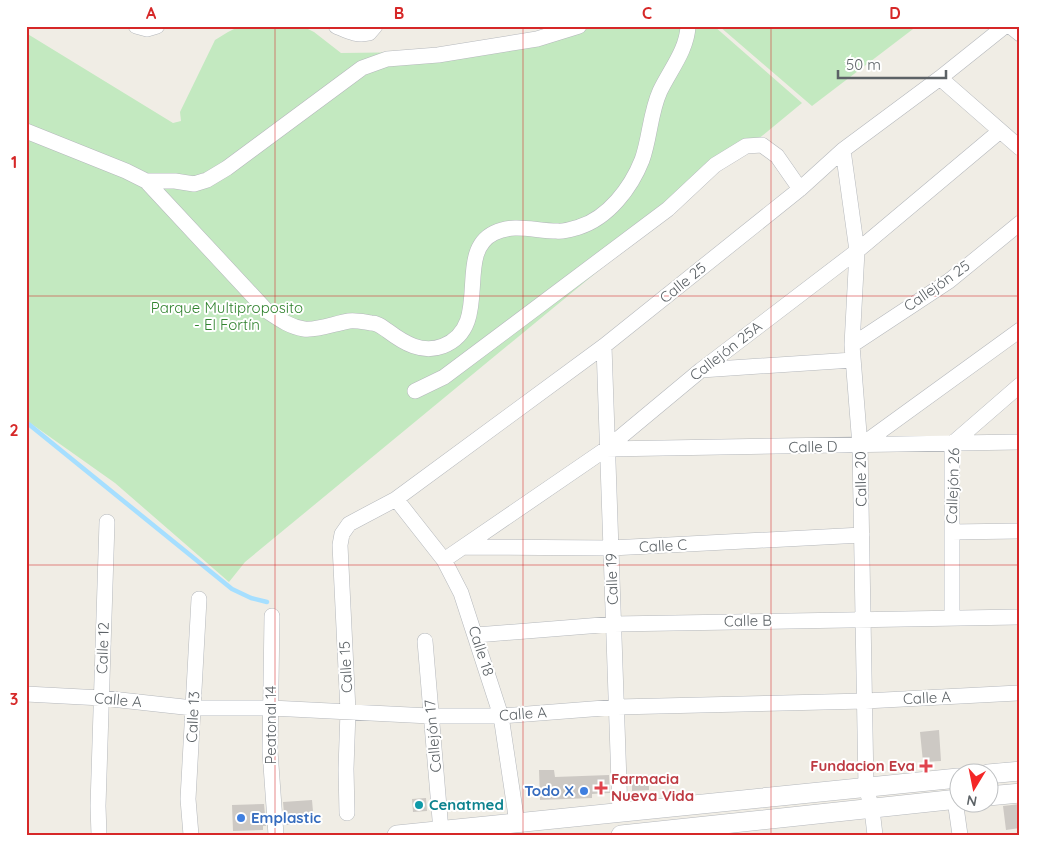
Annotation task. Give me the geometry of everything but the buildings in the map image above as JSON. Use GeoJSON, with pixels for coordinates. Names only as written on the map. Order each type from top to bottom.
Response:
{"type":"FeatureCollection","features":[{"type":"Feature","properties":{"kind":"street"},"geometry":{"type":"LineString","coordinates":[[136,26],[147,29],[157,26]]}},
{"type":"Feature","properties":{"kind":"street"},"geometry":{"type":"LineString","coordinates":[[336,26],[353,34],[362,35],[369,34],[375,26]]}},
{"type":"Feature","properties":{"kind":"street"},"geometry":{"type":"LineString","coordinates":[[146,181],[175,181],[194,184],[207,180],[227,168],[362,68],[387,59],[438,55],[537,39],[578,26]]}},
{"type":"Feature","properties":{"kind":"street"},"geometry":{"type":"LineString","coordinates":[[26,131],[126,171],[146,181],[267,311],[290,325],[306,329],[352,320],[376,323],[405,344],[426,349],[443,346],[460,335],[470,318],[474,269],[478,247],[492,234],[512,228],[559,232],[581,226],[607,212],[630,184],[642,160],[651,117],[659,92],[688,40],[688,26]]}},
{"type":"Feature","properties":{"kind":"street","name":"Calle 25"},"geometry":{"type":"LineString","coordinates":[[349,524],[396,499],[604,346],[800,189],[843,150],[940,78],[1005,26]]}},
{"type":"Feature","properties":{"kind":"street"},"geometry":{"type":"LineString","coordinates":[[1010,26],[1020,34]]}},
{"type":"Feature","properties":{"kind":"street"},"geometry":{"type":"LineString","coordinates":[[940,78],[1020,148]]}},
{"type":"Feature","properties":{"kind":"street","name":"Callejón 25A"},"geometry":{"type":"LineString","coordinates":[[444,560],[606,449],[701,370],[857,251],[1000,131]]}},
{"type":"Feature","properties":{"kind":"street"},"geometry":{"type":"LineString","coordinates":[[415,391],[444,377],[668,209],[716,165],[746,146],[762,146],[777,156],[800,189]]}},
{"type":"Feature","properties":{"kind":"street","name":"Calle 20"},"geometry":{"type":"LineString","coordinates":[[843,150],[857,251],[852,345],[860,446],[866,786],[873,813],[875,835]]}},
{"type":"Feature","properties":{"kind":"street","name":"Callejón 25"},"geometry":{"type":"LineString","coordinates":[[852,345],[949,281],[1020,223]]}},
{"type":"Feature","properties":{"kind":"street"},"geometry":{"type":"LineString","coordinates":[[860,446],[1020,330]]}},
{"type":"Feature","properties":{"kind":"street","name":"Calle 19"},"geometry":{"type":"LineString","coordinates":[[604,346],[606,449],[620,812]]}},
{"type":"Feature","properties":{"kind":"street"},"geometry":{"type":"LineString","coordinates":[[701,370],[853,360]]}},
{"type":"Feature","properties":{"kind":"street","name":"Callejón 26"},"geometry":{"type":"LineString","coordinates":[[952,618],[952,444],[1020,385]]}},
{"type":"Feature","properties":{"kind":"street","name":"Calle D"},"geometry":{"type":"LineString","coordinates":[[606,449],[1020,442]]}},
{"type":"Feature","properties":{"kind":"street","name":"Calle 18"},"geometry":{"type":"LineString","coordinates":[[396,499],[444,560],[461,593],[501,716],[517,823]]}},
{"type":"Feature","properties":{"kind":"street","name":"Calle 12"},"geometry":{"type":"LineString","coordinates":[[99,835],[98,806],[108,522]]}},
{"type":"Feature","properties":{"kind":"street","name":"Calle 15"},"geometry":{"type":"LineString","coordinates":[[347,813],[348,711],[340,545],[342,534],[349,524]]}},
{"type":"Feature","properties":{"kind":"street"},"geometry":{"type":"LineString","coordinates":[[952,532],[1020,531]]}},
{"type":"Feature","properties":{"kind":"street","name":"Calle C"},"geometry":{"type":"LineString","coordinates":[[464,547],[611,548],[862,535]]}},
{"type":"Feature","properties":{"kind":"street","name":"Calle 13"},"geometry":{"type":"LineString","coordinates":[[190,835],[188,799],[199,599]]}},
{"type":"Feature","properties":{"kind":"street","name":"Peatonal 14"},"geometry":{"type":"LineString","coordinates":[[272,616],[270,751],[276,835]]}},
{"type":"Feature","properties":{"kind":"street","name":"Calle B"},"geometry":{"type":"LineString","coordinates":[[476,635],[614,624],[863,618],[1020,617]]}},
{"type":"Feature","properties":{"kind":"street","name":"Callejón 17"},"geometry":{"type":"LineString","coordinates":[[425,641],[441,831]]}},
{"type":"Feature","properties":{"kind":"street","name":"Calle A"},"geometry":{"type":"LineString","coordinates":[[26,694],[102,698],[193,708],[270,708],[430,716],[501,716],[617,707],[865,700],[1020,693]]}},
{"type":"Feature","properties":{"kind":"street"},"geometry":{"type":"LineString","coordinates":[[998,773],[1020,771]]}},
{"type":"Feature","properties":{"kind":"street"},"geometry":{"type":"LineString","coordinates":[[397,835],[948,779]]}},
{"type":"Feature","properties":{"kind":"street"},"geometry":{"type":"LineString","coordinates":[[911,804],[910,791],[927,788],[948,780]]}},
{"type":"Feature","properties":{"kind":"street"},"geometry":{"type":"LineString","coordinates":[[998,795],[1020,793]]}},
{"type":"Feature","properties":{"kind":"street"},"geometry":{"type":"LineString","coordinates":[[752,822],[756,815],[767,813],[770,810],[770,796]]}},
{"type":"Feature","properties":{"kind":"street"},"geometry":{"type":"LineString","coordinates":[[622,835],[752,822],[873,813],[911,804],[948,801]]}},
{"type":"Feature","properties":{"kind":"street"},"geometry":{"type":"LineString","coordinates":[[958,814],[960,835]]}},
{"type":"Feature","properties":{"kind":"green space","name":"Parque Multiproposito - El Fortín"},"geometry":{"type":"Polygon","coordinates":[[[240,26],[302,26],[314,32],[341,53],[421,52],[492,43],[562,26],[714,26],[802,103],[245,562],[229,582],[115,483],[26,420],[26,33],[173,123],[181,121],[180,112],[215,40],[240,26]]]}},
{"type":"Feature","properties":{"kind":"green space"},"geometry":{"type":"Polygon","coordinates":[[[719,26],[917,26],[812,106],[719,26]]]}},
{"type":"Feature","properties":{"kind":"waterway"},"geometry":{"type":"LineString","coordinates":[[26,422],[232,589],[251,598],[267,602]]}},
{"type":"Feature","properties":{"kind":"place","name":"Fundacion Eva"},"geometry":{"type":"Point","coordinates":[926,766]}},
{"type":"Feature","properties":{"kind":"place","name":"Farmacia Nueva Vida"},"geometry":{"type":"Point","coordinates":[601,788]}},
{"type":"Feature","properties":{"kind":"place","name":"Todo X"},"geometry":{"type":"Point","coordinates":[584,791]}},
{"type":"Feature","properties":{"kind":"place","name":"Cenatmed"},"geometry":{"type":"Point","coordinates":[419,805]}},
{"type":"Feature","properties":{"kind":"place","name":"Emplastic"},"geometry":{"type":"Point","coordinates":[241,818]}}]}
